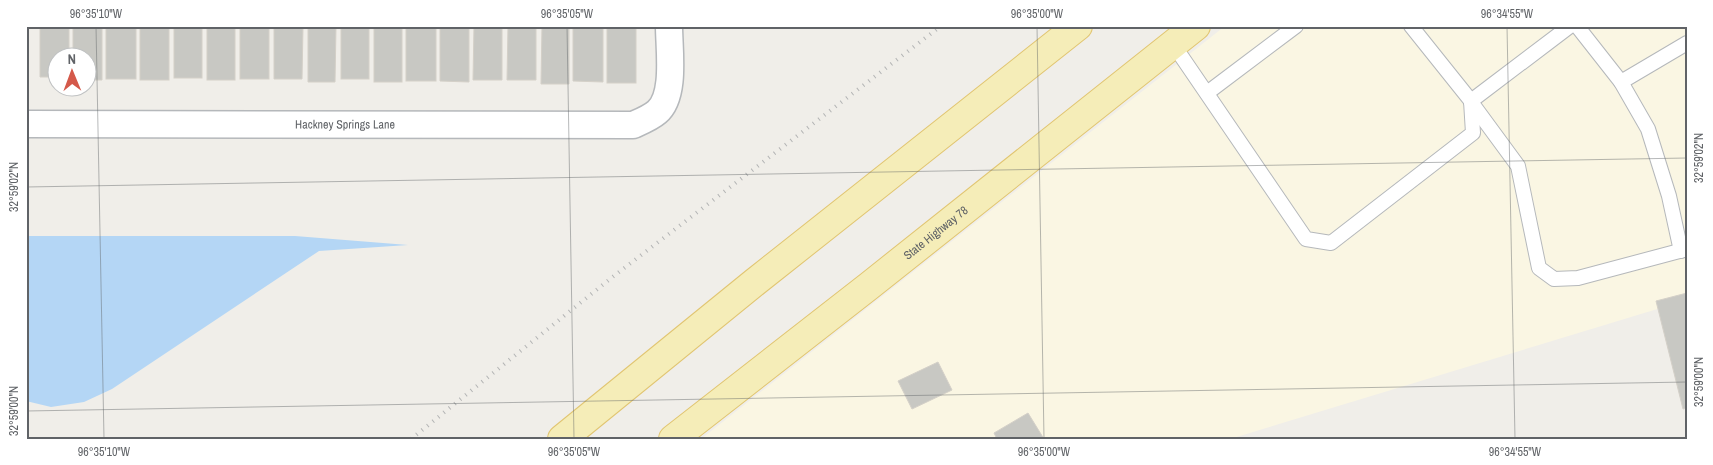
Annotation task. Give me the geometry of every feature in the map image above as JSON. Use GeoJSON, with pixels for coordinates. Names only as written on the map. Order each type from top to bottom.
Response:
{"type":"FeatureCollection","features":[{"type":"Feature","properties":{"kind":"main road"},"geometry":{"type":"LineString","coordinates":[[562,439],[755,282],[1078,26]]}},
{"type":"Feature","properties":{"kind":"main road","name":"State Highway 78"},"geometry":{"type":"LineString","coordinates":[[673,439],[1196,26]]}},
{"type":"Feature","properties":{"kind":"street","name":"Hackney Springs Lane"},"geometry":{"type":"LineString","coordinates":[[26,124],[633,124],[648,119],[659,111],[666,100],[670,87],[669,26]]}},
{"type":"Feature","properties":{"kind":"lane"},"geometry":{"type":"LineString","coordinates":[[1207,93],[1296,26]]}},
{"type":"Feature","properties":{"kind":"lane"},"geometry":{"type":"LineString","coordinates":[[1411,26],[1471,101],[1518,166],[1539,268],[1554,279],[1578,278],[1684,250],[1648,128],[1621,82],[1577,26]]}},
{"type":"Feature","properties":{"kind":"lane"},"geometry":{"type":"LineString","coordinates":[[1471,101],[1570,26]]}},
{"type":"Feature","properties":{"kind":"lane"},"geometry":{"type":"LineString","coordinates":[[1621,82],[1687,43]]}},
{"type":"Feature","properties":{"kind":"lane"},"geometry":{"type":"LineString","coordinates":[[1173,44],[1306,239],[1331,243],[1473,133],[1471,101]]}},
{"type":"Feature","properties":{"kind":"shaded area"},"geometry":{"type":"Polygon","coordinates":[[[1225,26],[1687,26],[1687,300],[1230,439],[701,439],[1225,26]]]}},
{"type":"Feature","properties":{"kind":"water"},"geometry":{"type":"Polygon","coordinates":[[[26,236],[295,236],[408,245],[319,251],[112,389],[84,402],[51,407],[26,401],[26,236]]]}},
{"type":"Feature","properties":{"kind":"building"},"geometry":{"type":"Polygon","coordinates":[[[40,26],[69,26],[69,48],[48,48],[48,77],[40,77],[40,26]]]}},
{"type":"Feature","properties":{"kind":"building"},"geometry":{"type":"Polygon","coordinates":[[[73,26],[102,26],[102,80],[98,80],[98,48],[73,48],[73,26]]]}},
{"type":"Feature","properties":{"kind":"building"},"geometry":{"type":"Polygon","coordinates":[[[106,26],[136,26],[136,79],[106,79],[106,26]]]}},
{"type":"Feature","properties":{"kind":"building"},"geometry":{"type":"Polygon","coordinates":[[[140,26],[169,26],[169,80],[140,80],[140,26]]]}},
{"type":"Feature","properties":{"kind":"building"},"geometry":{"type":"Polygon","coordinates":[[[174,26],[202,26],[202,78],[174,78],[174,26]]]}},
{"type":"Feature","properties":{"kind":"building"},"geometry":{"type":"Polygon","coordinates":[[[207,26],[235,26],[235,80],[207,80],[207,26]]]}},
{"type":"Feature","properties":{"kind":"building"},"geometry":{"type":"Polygon","coordinates":[[[240,26],[269,26],[269,79],[240,79],[240,26]]]}},
{"type":"Feature","properties":{"kind":"building"},"geometry":{"type":"Polygon","coordinates":[[[274,26],[303,26],[302,79],[274,79],[274,26]]]}},
{"type":"Feature","properties":{"kind":"building"},"geometry":{"type":"Polygon","coordinates":[[[308,26],[336,26],[335,82],[308,82],[308,26]]]}},
{"type":"Feature","properties":{"kind":"building"},"geometry":{"type":"Polygon","coordinates":[[[341,26],[369,26],[369,79],[341,79],[341,26]]]}},
{"type":"Feature","properties":{"kind":"building"},"geometry":{"type":"Polygon","coordinates":[[[374,26],[402,26],[402,82],[374,82],[374,26]]]}},
{"type":"Feature","properties":{"kind":"building"},"geometry":{"type":"Polygon","coordinates":[[[406,26],[436,26],[436,81],[406,81],[406,26]]]}},
{"type":"Feature","properties":{"kind":"building"},"geometry":{"type":"Polygon","coordinates":[[[440,26],[469,26],[469,82],[440,81],[440,26]]]}},
{"type":"Feature","properties":{"kind":"building"},"geometry":{"type":"Polygon","coordinates":[[[474,26],[502,26],[502,80],[473,80],[474,26]]]}},
{"type":"Feature","properties":{"kind":"building"},"geometry":{"type":"Polygon","coordinates":[[[508,26],[536,26],[536,80],[507,80],[508,26]]]}},
{"type":"Feature","properties":{"kind":"building"},"geometry":{"type":"Polygon","coordinates":[[[542,26],[569,26],[569,84],[541,84],[542,26]]]}},
{"type":"Feature","properties":{"kind":"building"},"geometry":{"type":"Polygon","coordinates":[[[573,26],[603,26],[603,82],[573,81],[573,26]]]}},
{"type":"Feature","properties":{"kind":"building"},"geometry":{"type":"Polygon","coordinates":[[[607,26],[636,26],[636,83],[607,83],[607,26]]]}},
{"type":"Feature","properties":{"kind":"building"},"geometry":{"type":"Polygon","coordinates":[[[1687,293],[1687,408],[1683,409],[1656,301],[1687,293]]]}},
{"type":"Feature","properties":{"kind":"building"},"geometry":{"type":"Polygon","coordinates":[[[938,362],[952,390],[912,409],[898,381],[938,362]]]}},
{"type":"Feature","properties":{"kind":"building"},"geometry":{"type":"Polygon","coordinates":[[[1028,413],[1044,439],[997,439],[994,433],[1028,413]]]}},
{"type":"Feature","properties":{"kind":"railway"},"geometry":{"type":"LineString","coordinates":[[411,439],[610,279],[941,26]]}}]}
